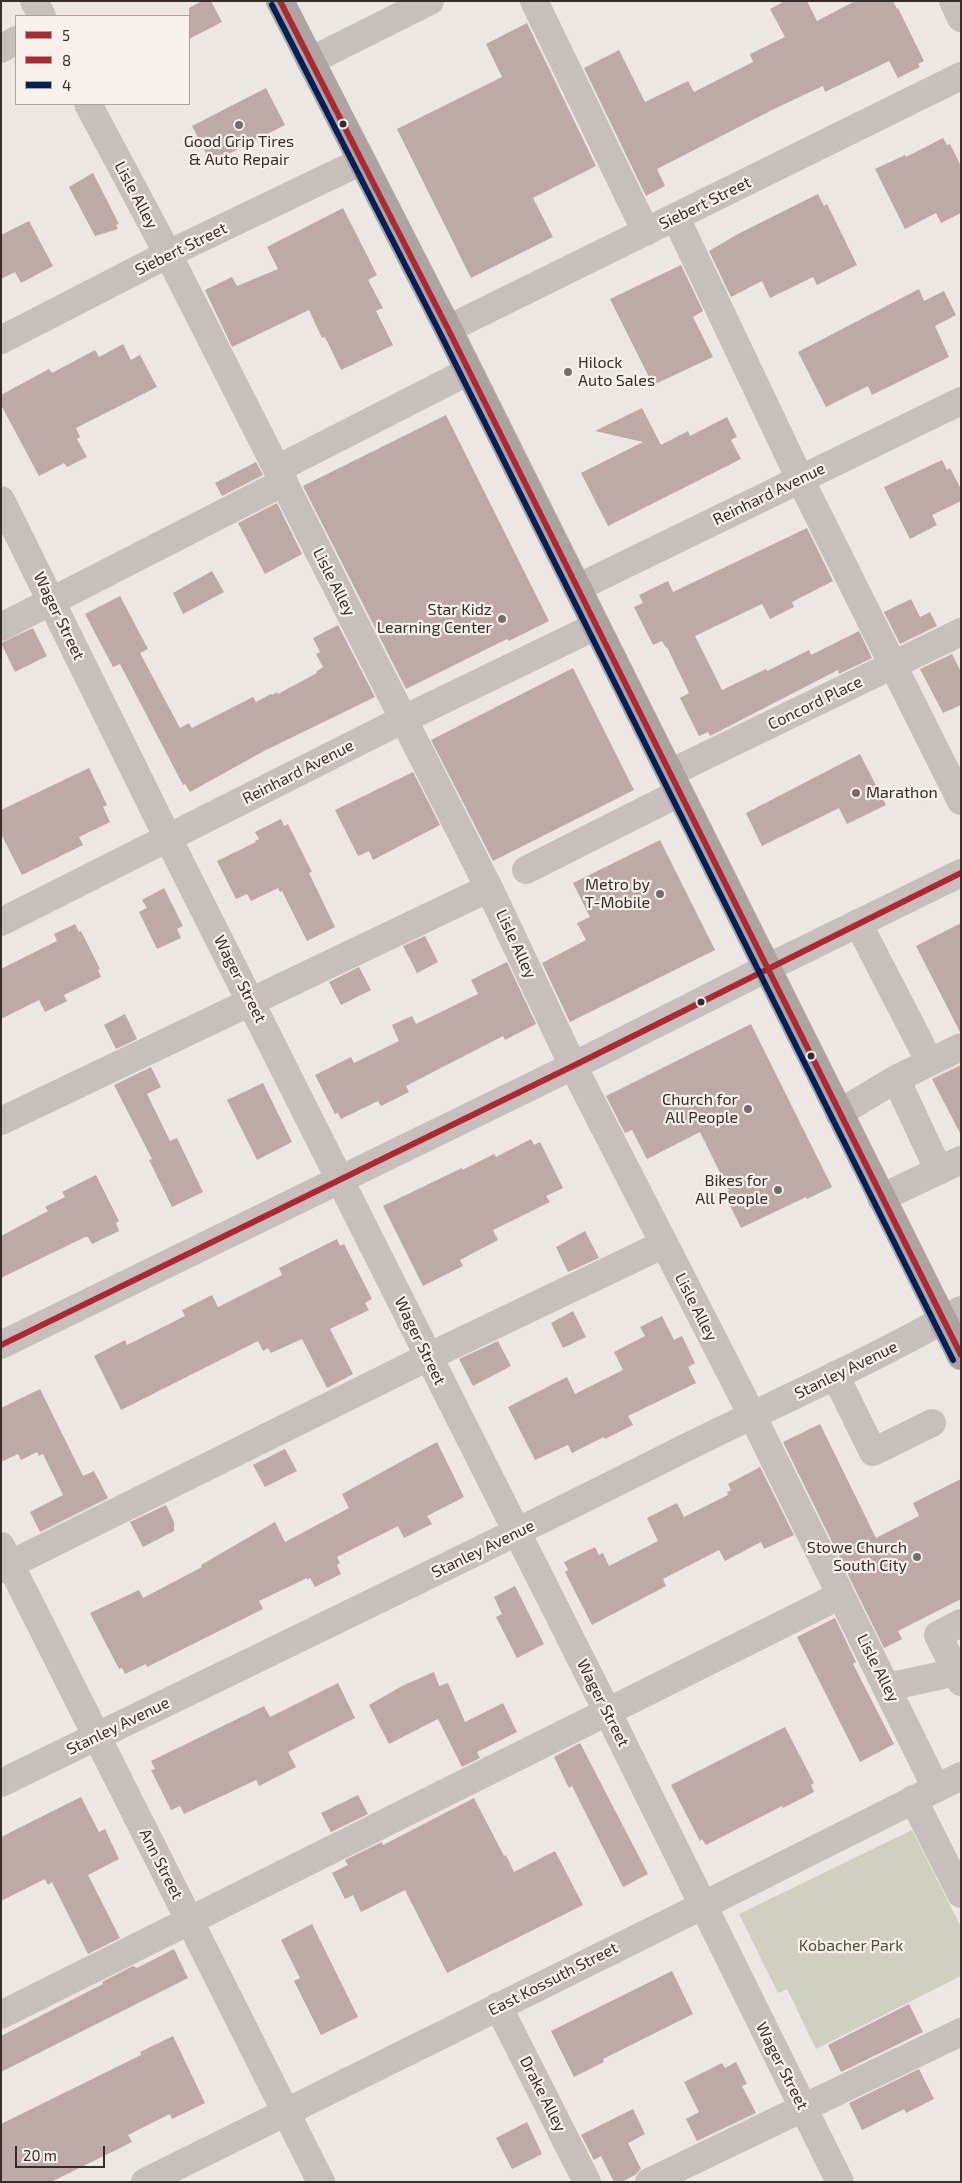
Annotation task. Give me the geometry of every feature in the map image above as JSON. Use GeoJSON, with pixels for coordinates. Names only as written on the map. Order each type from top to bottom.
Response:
{"type":"FeatureCollection","features":[{"type":"Feature","properties":{"kind":"main road"},"geometry":{"type":"LineString","coordinates":[[280,1],[448,329],[881,1198],[952,1315],[961,1356]]}},
{"type":"Feature","properties":{"kind":"street"},"geometry":{"type":"LineString","coordinates":[[34,1],[41,15]]}},
{"type":"Feature","properties":{"kind":"street"},"geometry":{"type":"LineString","coordinates":[[310,61],[430,1]]}},
{"type":"Feature","properties":{"kind":"street"},"geometry":{"type":"LineString","coordinates":[[534,1],[646,232]]}},
{"type":"Feature","properties":{"kind":"street"},"geometry":{"type":"LineString","coordinates":[[953,1],[961,18]]}},
{"type":"Feature","properties":{"kind":"street"},"geometry":{"type":"LineString","coordinates":[[1,49],[15,41]]}},
{"type":"Feature","properties":{"kind":"street","name":"Siebert Street"},"geometry":{"type":"LineString","coordinates":[[448,329],[959,80]]}},
{"type":"Feature","properties":{"kind":"street","name":"Lisle Alley"},"geometry":{"type":"LineString","coordinates":[[89,105],[168,254],[404,719],[489,888],[573,1066],[752,1415],[888,1687],[925,1793],[954,1864],[961,1894]]}},
{"type":"Feature","properties":{"kind":"street","name":"Siebert Street"},"geometry":{"type":"LineString","coordinates":[[1,340],[168,254],[362,161]]}},
{"type":"Feature","properties":{"kind":"street"},"geometry":{"type":"LineString","coordinates":[[676,218],[800,479],[961,801]]}},
{"type":"Feature","properties":{"kind":"street"},"geometry":{"type":"LineString","coordinates":[[1,627],[52,602],[469,371]]}},
{"type":"Feature","properties":{"kind":"street","name":"Reinhard Avenue"},"geometry":{"type":"LineString","coordinates":[[577,588],[961,401]]}},
{"type":"Feature","properties":{"kind":"street","name":"Wager Street"},"geometry":{"type":"LineString","coordinates":[[1,500],[168,838],[607,1711],[840,2182]]}},
{"type":"Feature","properties":{"kind":"street","name":"Reinhard Avenue"},"geometry":{"type":"LineString","coordinates":[[1,922],[404,719],[596,626]]}},
{"type":"Feature","properties":{"kind":"street","name":"Concord Place"},"geometry":{"type":"LineString","coordinates":[[526,870],[674,783],[893,665],[961,632]]}},
{"type":"Feature","properties":{"kind":"street"},"geometry":{"type":"LineString","coordinates":[[1,1346],[573,1066],[961,873]]}},
{"type":"Feature","properties":{"kind":"street"},"geometry":{"type":"LineString","coordinates":[[1,1121],[489,888]]}},
{"type":"Feature","properties":{"kind":"street"},"geometry":{"type":"LineString","coordinates":[[858,923],[922,1047]]}},
{"type":"Feature","properties":{"kind":"street"},"geometry":{"type":"LineString","coordinates":[[839,1113],[896,1080],[961,1047]]}},
{"type":"Feature","properties":{"kind":"street"},"geometry":{"type":"LineString","coordinates":[[881,1198],[950,1166],[896,1080]]}},
{"type":"Feature","properties":{"kind":"street"},"geometry":{"type":"LineString","coordinates":[[4,1560],[664,1244]]}},
{"type":"Feature","properties":{"kind":"street","name":"Stanley Avenue"},"geometry":{"type":"LineString","coordinates":[[1,1783],[517,1533],[752,1415],[909,1340],[952,1315]]}},
{"type":"Feature","properties":{"kind":"street"},"geometry":{"type":"LineString","coordinates":[[835,1375],[873,1452],[932,1423]]}},
{"type":"Feature","properties":{"kind":"street","name":"Ann Street"},"geometry":{"type":"LineString","coordinates":[[4,1560],[96,1736],[321,2182]]}},
{"type":"Feature","properties":{"kind":"street"},"geometry":{"type":"LineString","coordinates":[[1,2015],[841,1595]]}},
{"type":"Feature","properties":{"kind":"street"},"geometry":{"type":"LineString","coordinates":[[888,1687],[958,1677],[938,1635],[961,1623]]}},
{"type":"Feature","properties":{"kind":"street","name":"East Kossuth Street"},"geometry":{"type":"LineString","coordinates":[[145,2182],[961,1776]]}},
{"type":"Feature","properties":{"kind":"street","name":"Drake Alley"},"geometry":{"type":"LineString","coordinates":[[498,2006],[587,2182]]}},
{"type":"Feature","properties":{"kind":"street"},"geometry":{"type":"LineString","coordinates":[[649,2182],[961,2032]]}},
{"type":"Feature","properties":{"kind":"green space","name":"Kobacher Park"},"geometry":{"type":"Polygon","coordinates":[[[912,1830],[961,1927],[961,1976],[816,2049],[787,1989],[778,1993],[739,1914],[912,1830]]]}},
{"type":"Feature","properties":{"kind":"building"},"geometry":{"type":"Polygon","coordinates":[[[202,1],[211,1],[222,22],[190,38],[189,8],[202,1]]]}},
{"type":"Feature","properties":{"kind":"building"},"geometry":{"type":"Polygon","coordinates":[[[785,1],[807,1],[817,21],[855,1],[893,1],[924,61],[918,64],[920,67],[898,78],[889,61],[825,92],[823,86],[776,108],[657,169],[665,186],[646,196],[584,68],[619,50],[645,102],[688,81],[694,92],[753,62],[750,54],[785,37],[770,9],[785,1]]]}},
{"type":"Feature","properties":{"kind":"building"},"geometry":{"type":"Polygon","coordinates":[[[527,23],[596,166],[533,198],[553,237],[471,278],[397,129],[502,77],[486,44],[527,23]]]}},
{"type":"Feature","properties":{"kind":"building","name":"Good Grip Tires & Auto Repair"},"geometry":{"type":"Polygon","coordinates":[[[266,88],[285,125],[211,163],[192,126],[266,88]]]}},
{"type":"Feature","properties":{"kind":"building"},"geometry":{"type":"Polygon","coordinates":[[[943,138],[947,145],[950,144],[961,166],[961,213],[941,223],[936,213],[905,229],[875,169],[905,155],[906,157],[943,138]]]}},
{"type":"Feature","properties":{"kind":"building"},"geometry":{"type":"Polygon","coordinates":[[[93,173],[119,224],[116,225],[118,229],[95,236],[69,187],[93,173]]]}},
{"type":"Feature","properties":{"kind":"building"},"geometry":{"type":"Polygon","coordinates":[[[818,194],[824,206],[827,204],[857,265],[817,285],[813,277],[770,298],[762,281],[731,297],[709,251],[738,234],[818,194]]]}},
{"type":"Feature","properties":{"kind":"building"},"geometry":{"type":"Polygon","coordinates":[[[343,208],[377,275],[368,280],[383,308],[376,311],[393,345],[341,370],[325,337],[322,338],[309,310],[232,347],[205,290],[232,277],[237,286],[278,269],[267,247],[343,208]]]}},
{"type":"Feature","properties":{"kind":"building"},"geometry":{"type":"Polygon","coordinates":[[[29,221],[53,266],[21,283],[15,272],[1,279],[1,235],[29,221]]]}},
{"type":"Feature","properties":{"kind":"building"},"geometry":{"type":"Polygon","coordinates":[[[681,265],[703,311],[693,317],[713,357],[653,385],[610,299],[681,265]]]}},
{"type":"Feature","properties":{"kind":"building"},"geometry":{"type":"Polygon","coordinates":[[[919,289],[924,301],[944,291],[956,315],[935,326],[949,357],[872,395],[868,386],[826,407],[798,352],[919,289]]]}},
{"type":"Feature","properties":{"kind":"building"},"geometry":{"type":"Polygon","coordinates":[[[123,344],[131,360],[140,355],[157,387],[76,428],[80,437],[77,439],[87,457],[67,467],[64,463],[39,476],[1,405],[1,395],[49,369],[52,373],[95,350],[99,357],[123,344]]]}},
{"type":"Feature","properties":{"kind":"building"},"geometry":{"type":"Polygon","coordinates":[[[642,408],[661,445],[688,431],[690,436],[727,417],[737,437],[731,440],[741,459],[608,526],[581,473],[643,442],[595,431],[642,408]]]}},
{"type":"Feature","properties":{"kind":"building"},"geometry":{"type":"Polygon","coordinates":[[[446,415],[549,621],[509,641],[507,639],[406,689],[303,486],[446,415]]]}},
{"type":"Feature","properties":{"kind":"building"},"geometry":{"type":"Polygon","coordinates":[[[942,460],[947,470],[950,468],[961,489],[961,501],[932,515],[937,525],[910,539],[884,487],[942,460]]]}},
{"type":"Feature","properties":{"kind":"building"},"geometry":{"type":"Polygon","coordinates":[[[256,462],[263,475],[222,496],[215,483],[256,462]]]}},
{"type":"Feature","properties":{"kind":"building"},"geometry":{"type":"Polygon","coordinates":[[[277,503],[302,554],[265,574],[238,523],[277,503]]]}},
{"type":"Feature","properties":{"kind":"building"},"geometry":{"type":"Polygon","coordinates":[[[807,528],[833,581],[792,602],[794,607],[770,619],[762,604],[695,636],[722,690],[766,669],[767,671],[809,650],[811,655],[859,631],[872,658],[839,674],[838,670],[710,736],[708,732],[699,736],[680,698],[689,693],[667,647],[662,641],[653,645],[634,607],[643,603],[639,595],[668,581],[673,592],[807,528]]]}},
{"type":"Feature","properties":{"kind":"building"},"geometry":{"type":"Polygon","coordinates":[[[212,571],[224,592],[183,614],[173,593],[212,571]]]}},
{"type":"Feature","properties":{"kind":"building"},"geometry":{"type":"Polygon","coordinates":[[[120,596],[148,649],[140,653],[180,728],[189,723],[192,728],[253,697],[256,702],[271,694],[277,692],[278,694],[317,673],[323,667],[316,654],[320,652],[313,638],[338,625],[375,697],[264,751],[190,792],[185,784],[183,785],[120,664],[113,667],[85,614],[120,596]]]}},
{"type":"Feature","properties":{"kind":"building"},"geometry":{"type":"Polygon","coordinates":[[[911,599],[920,617],[930,612],[937,626],[900,644],[884,612],[911,599]]]}},
{"type":"Feature","properties":{"kind":"building"},"geometry":{"type":"Polygon","coordinates":[[[33,628],[47,656],[15,672],[1,643],[33,628]]]}},
{"type":"Feature","properties":{"kind":"building"},"geometry":{"type":"Polygon","coordinates":[[[952,654],[961,672],[961,705],[943,713],[920,669],[952,654]]]}},
{"type":"Feature","properties":{"kind":"building"},"geometry":{"type":"Polygon","coordinates":[[[573,668],[634,790],[493,861],[431,740],[573,668]]]}},
{"type":"Feature","properties":{"kind":"building"},"geometry":{"type":"Polygon","coordinates":[[[860,754],[886,805],[847,824],[839,808],[762,846],[746,813],[860,754]]]}},
{"type":"Feature","properties":{"kind":"building"},"geometry":{"type":"Polygon","coordinates":[[[89,768],[107,805],[103,807],[110,822],[79,837],[83,845],[22,875],[1,834],[1,810],[89,768]]]}},
{"type":"Feature","properties":{"kind":"building"},"geometry":{"type":"Polygon","coordinates":[[[413,772],[440,825],[373,860],[369,851],[358,856],[335,810],[413,772]]]}},
{"type":"Feature","properties":{"kind":"building"},"geometry":{"type":"Polygon","coordinates":[[[281,819],[284,826],[288,824],[312,872],[309,873],[335,927],[307,941],[282,891],[280,892],[278,888],[251,901],[247,894],[236,899],[217,861],[256,842],[259,839],[255,832],[281,819]]]}},
{"type":"Feature","properties":{"kind":"building"},"geometry":{"type":"Polygon","coordinates":[[[660,840],[715,950],[570,1022],[542,963],[586,940],[577,923],[590,917],[573,883],[660,840]]]}},
{"type":"Feature","properties":{"kind":"building"},"geometry":{"type":"Polygon","coordinates":[[[164,888],[183,926],[177,929],[181,938],[157,949],[139,912],[147,908],[142,900],[164,888]]]}},
{"type":"Feature","properties":{"kind":"building"},"geometry":{"type":"Polygon","coordinates":[[[961,923],[961,1032],[960,1032],[916,946],[961,923]]]}},
{"type":"Feature","properties":{"kind":"building"},"geometry":{"type":"Polygon","coordinates":[[[75,924],[79,932],[81,931],[100,969],[98,970],[101,977],[64,995],[67,1001],[45,1012],[39,1000],[1,1019],[1,969],[57,941],[54,934],[75,924]]]}},
{"type":"Feature","properties":{"kind":"building"},"geometry":{"type":"Polygon","coordinates":[[[425,936],[438,962],[417,973],[403,946],[425,936]]]}},
{"type":"Feature","properties":{"kind":"building"},"geometry":{"type":"Polygon","coordinates":[[[507,962],[536,1024],[505,1040],[503,1036],[406,1086],[409,1092],[381,1106],[378,1101],[341,1119],[338,1113],[335,1114],[315,1075],[351,1057],[354,1063],[399,1041],[392,1025],[412,1016],[416,1024],[478,994],[471,980],[507,962]]]}},
{"type":"Feature","properties":{"kind":"building"},"geometry":{"type":"Polygon","coordinates":[[[359,967],[371,990],[341,1005],[329,982],[359,967]]]}},
{"type":"Feature","properties":{"kind":"building"},"geometry":{"type":"Polygon","coordinates":[[[125,1014],[137,1039],[116,1049],[104,1025],[125,1014]]]}},
{"type":"Feature","properties":{"kind":"building"},"geometry":{"type":"Polygon","coordinates":[[[751,1024],[832,1187],[807,1199],[806,1197],[741,1228],[724,1193],[729,1191],[700,1132],[647,1159],[632,1130],[625,1133],[606,1096],[751,1024]]]}},
{"type":"Feature","properties":{"kind":"building"},"geometry":{"type":"Polygon","coordinates":[[[961,1065],[961,1135],[932,1079],[961,1065]]]}},
{"type":"Feature","properties":{"kind":"building"},"geometry":{"type":"Polygon","coordinates":[[[151,1067],[161,1087],[147,1094],[170,1141],[177,1138],[203,1192],[172,1207],[149,1160],[152,1159],[114,1085],[151,1067]]]}},
{"type":"Feature","properties":{"kind":"building"},"geometry":{"type":"Polygon","coordinates":[[[263,1083],[292,1142],[257,1160],[227,1100],[263,1083]]]}},
{"type":"Feature","properties":{"kind":"building"},"geometry":{"type":"Polygon","coordinates":[[[531,1139],[534,1145],[540,1142],[563,1188],[546,1196],[550,1202],[493,1230],[498,1240],[460,1260],[463,1266],[423,1286],[383,1206],[462,1168],[462,1170],[494,1154],[496,1157],[531,1139]]]}},
{"type":"Feature","properties":{"kind":"building"},"geometry":{"type":"Polygon","coordinates":[[[96,1175],[119,1221],[116,1223],[119,1231],[92,1244],[88,1237],[85,1237],[1,1278],[1,1236],[48,1211],[45,1207],[65,1197],[62,1192],[96,1175]]]}},
{"type":"Feature","properties":{"kind":"building"},"geometry":{"type":"Polygon","coordinates":[[[585,1231],[599,1258],[568,1272],[556,1247],[585,1231]]]}},
{"type":"Feature","properties":{"kind":"building"},"geometry":{"type":"Polygon","coordinates":[[[337,1239],[340,1246],[344,1244],[372,1299],[365,1303],[369,1310],[330,1329],[353,1374],[327,1388],[302,1339],[271,1353],[268,1348],[263,1351],[258,1341],[121,1410],[94,1356],[125,1340],[127,1345],[185,1316],[182,1310],[212,1295],[218,1307],[282,1275],[279,1268],[337,1239]]]}},
{"type":"Feature","properties":{"kind":"building"},"geometry":{"type":"Polygon","coordinates":[[[573,1311],[586,1337],[563,1348],[551,1323],[573,1311]]]}},
{"type":"Feature","properties":{"kind":"building"},"geometry":{"type":"Polygon","coordinates":[[[662,1316],[674,1340],[682,1336],[695,1363],[688,1367],[696,1383],[628,1416],[633,1425],[605,1439],[604,1437],[572,1453],[568,1445],[535,1460],[508,1407],[567,1377],[575,1394],[623,1370],[614,1352],[645,1336],[640,1327],[662,1316]]]}},
{"type":"Feature","properties":{"kind":"building"},"geometry":{"type":"Polygon","coordinates":[[[498,1341],[511,1366],[473,1386],[459,1359],[498,1341]]]}},
{"type":"Feature","properties":{"kind":"building"},"geometry":{"type":"Polygon","coordinates":[[[40,1389],[83,1476],[94,1471],[108,1498],[40,1532],[30,1512],[63,1495],[43,1454],[39,1456],[37,1452],[21,1460],[18,1454],[1,1462],[1,1408],[40,1389]]]}},
{"type":"Feature","properties":{"kind":"building"},"geometry":{"type":"Polygon","coordinates":[[[820,1424],[876,1538],[919,1516],[913,1503],[961,1479],[961,1599],[898,1631],[902,1639],[884,1648],[783,1442],[820,1424]]]}},
{"type":"Feature","properties":{"kind":"building"},"geometry":{"type":"Polygon","coordinates":[[[437,1442],[464,1497],[427,1516],[432,1524],[404,1538],[398,1526],[337,1557],[340,1563],[337,1565],[341,1574],[315,1587],[310,1578],[307,1580],[307,1578],[259,1601],[263,1609],[147,1667],[146,1664],[125,1674],[122,1668],[119,1669],[90,1613],[139,1590],[143,1598],[202,1567],[201,1565],[275,1522],[285,1542],[349,1508],[342,1494],[437,1442]]]}},
{"type":"Feature","properties":{"kind":"building"},"geometry":{"type":"Polygon","coordinates":[[[285,1449],[297,1471],[265,1487],[253,1465],[285,1449]]]}},
{"type":"Feature","properties":{"kind":"building"},"geometry":{"type":"Polygon","coordinates":[[[760,1467],[794,1535],[764,1549],[761,1542],[725,1561],[719,1550],[663,1579],[666,1586],[592,1625],[565,1572],[568,1570],[564,1562],[595,1547],[599,1555],[603,1553],[609,1566],[658,1541],[647,1518],[677,1503],[684,1517],[728,1495],[727,1492],[731,1490],[728,1484],[760,1467]]]}},
{"type":"Feature","properties":{"kind":"building"},"geometry":{"type":"Polygon","coordinates":[[[166,1505],[174,1522],[174,1531],[143,1547],[130,1522],[166,1505]]]}},
{"type":"Feature","properties":{"kind":"building"},"geometry":{"type":"Polygon","coordinates":[[[515,1586],[544,1644],[517,1658],[496,1617],[502,1614],[494,1597],[515,1586]]]}},
{"type":"Feature","properties":{"kind":"building"},"geometry":{"type":"Polygon","coordinates":[[[835,1618],[856,1662],[853,1664],[894,1744],[860,1762],[797,1637],[835,1618]]]}},
{"type":"Feature","properties":{"kind":"building"},"geometry":{"type":"Polygon","coordinates":[[[434,1672],[439,1686],[448,1683],[465,1722],[503,1703],[517,1732],[477,1752],[480,1758],[462,1767],[438,1719],[389,1744],[369,1705],[402,1686],[434,1672]]]}},
{"type":"Feature","properties":{"kind":"building"},"geometry":{"type":"Polygon","coordinates":[[[338,1683],[355,1718],[288,1752],[296,1767],[259,1786],[256,1780],[184,1814],[180,1806],[171,1810],[151,1770],[155,1769],[151,1761],[264,1706],[270,1717],[338,1683]]]}},
{"type":"Feature","properties":{"kind":"building"},"geometry":{"type":"Polygon","coordinates":[[[785,1727],[814,1783],[811,1785],[814,1792],[783,1808],[782,1806],[706,1845],[702,1839],[700,1841],[671,1785],[785,1727]]]}},
{"type":"Feature","properties":{"kind":"building"},"geometry":{"type":"Polygon","coordinates":[[[580,1743],[648,1874],[623,1887],[572,1786],[569,1788],[554,1757],[580,1743]]]}},
{"type":"Feature","properties":{"kind":"building"},"geometry":{"type":"Polygon","coordinates":[[[358,1795],[368,1814],[331,1832],[321,1813],[358,1795]]]}},
{"type":"Feature","properties":{"kind":"building"},"geometry":{"type":"Polygon","coordinates":[[[81,1797],[99,1832],[105,1829],[119,1859],[88,1875],[120,1938],[88,1954],[52,1882],[48,1885],[45,1879],[1,1901],[1,1837],[81,1797]]]}},
{"type":"Feature","properties":{"kind":"building"},"geometry":{"type":"Polygon","coordinates":[[[474,1798],[514,1872],[555,1851],[583,1905],[447,1973],[405,1890],[361,1912],[353,1895],[345,1899],[332,1873],[348,1865],[345,1860],[382,1842],[383,1845],[474,1798]]]}},
{"type":"Feature","properties":{"kind":"building"},"geometry":{"type":"Polygon","coordinates":[[[312,1924],[358,2017],[321,2035],[294,1981],[300,1978],[281,1940],[312,1924]]]}},
{"type":"Feature","properties":{"kind":"building"},"geometry":{"type":"Polygon","coordinates":[[[174,1949],[188,1978],[1,2072],[1,2036],[103,1984],[102,1982],[133,1966],[137,1968],[174,1949]]]}},
{"type":"Feature","properties":{"kind":"building"},"geometry":{"type":"Polygon","coordinates":[[[672,1971],[693,2014],[603,2059],[604,2062],[574,2077],[551,2031],[672,1971]]]}},
{"type":"Feature","properties":{"kind":"building"},"geometry":{"type":"Polygon","coordinates":[[[909,2004],[923,2032],[841,2072],[828,2045],[909,2004]]]}},
{"type":"Feature","properties":{"kind":"building"},"geometry":{"type":"Polygon","coordinates":[[[173,2036],[205,2103],[172,2119],[170,2114],[128,2135],[132,2142],[51,2182],[1,2182],[1,2124],[141,2055],[140,2052],[173,2036]]]}},
{"type":"Feature","properties":{"kind":"building"},"geometry":{"type":"Polygon","coordinates":[[[736,2062],[747,2084],[742,2086],[756,2113],[697,2141],[686,2119],[699,2112],[684,2082],[722,2063],[725,2068],[736,2062]]]}},
{"type":"Feature","properties":{"kind":"building"},"geometry":{"type":"Polygon","coordinates":[[[919,2069],[934,2099],[906,2113],[904,2109],[862,2130],[849,2103],[919,2069]]]}},
{"type":"Feature","properties":{"kind":"building"},"geometry":{"type":"Polygon","coordinates":[[[633,2109],[645,2134],[628,2143],[641,2169],[635,2175],[622,2182],[614,2182],[601,2156],[594,2160],[581,2135],[633,2109]]]}},
{"type":"Feature","properties":{"kind":"building"},"geometry":{"type":"Polygon","coordinates":[[[527,2122],[542,2154],[512,2169],[496,2138],[527,2122]]]}},
{"type":"Feature","properties":{"kind":"transit line","name":"8"},"geometry":{"type":"LineString","coordinates":[[280,1],[448,329],[961,1355]]}},
{"type":"Feature","properties":{"kind":"transit line","name":"4"},"geometry":{"type":"LineString","coordinates":[[272,5],[440,333],[953,1360]]}},
{"type":"Feature","properties":{"kind":"transit line","name":"5"},"geometry":{"type":"LineString","coordinates":[[1,1345],[573,1066],[961,873]]}},
{"type":"Feature","properties":{"kind":"place","name":"Good Grip Tires & Auto Repair"},"geometry":{"type":"Point","coordinates":[239,125]}},
{"type":"Feature","properties":{"kind":"place","name":"Hilock Auto Sales"},"geometry":{"type":"Point","coordinates":[568,372]}},
{"type":"Feature","properties":{"kind":"place","name":"Star Kidz Learning Center"},"geometry":{"type":"Point","coordinates":[502,619]}},
{"type":"Feature","properties":{"kind":"place","name":"Marathon"},"geometry":{"type":"Point","coordinates":[856,793]}},
{"type":"Feature","properties":{"kind":"place","name":"Metro by T-Mobile"},"geometry":{"type":"Point","coordinates":[660,894]}},
{"type":"Feature","properties":{"kind":"place","name":"Church for All People"},"geometry":{"type":"Point","coordinates":[748,1109]}},
{"type":"Feature","properties":{"kind":"place","name":"Bikes for All People"},"geometry":{"type":"Point","coordinates":[778,1190]}},
{"type":"Feature","properties":{"kind":"place","name":"Stowe Church South City"},"geometry":{"type":"Point","coordinates":[917,1557]}}]}
